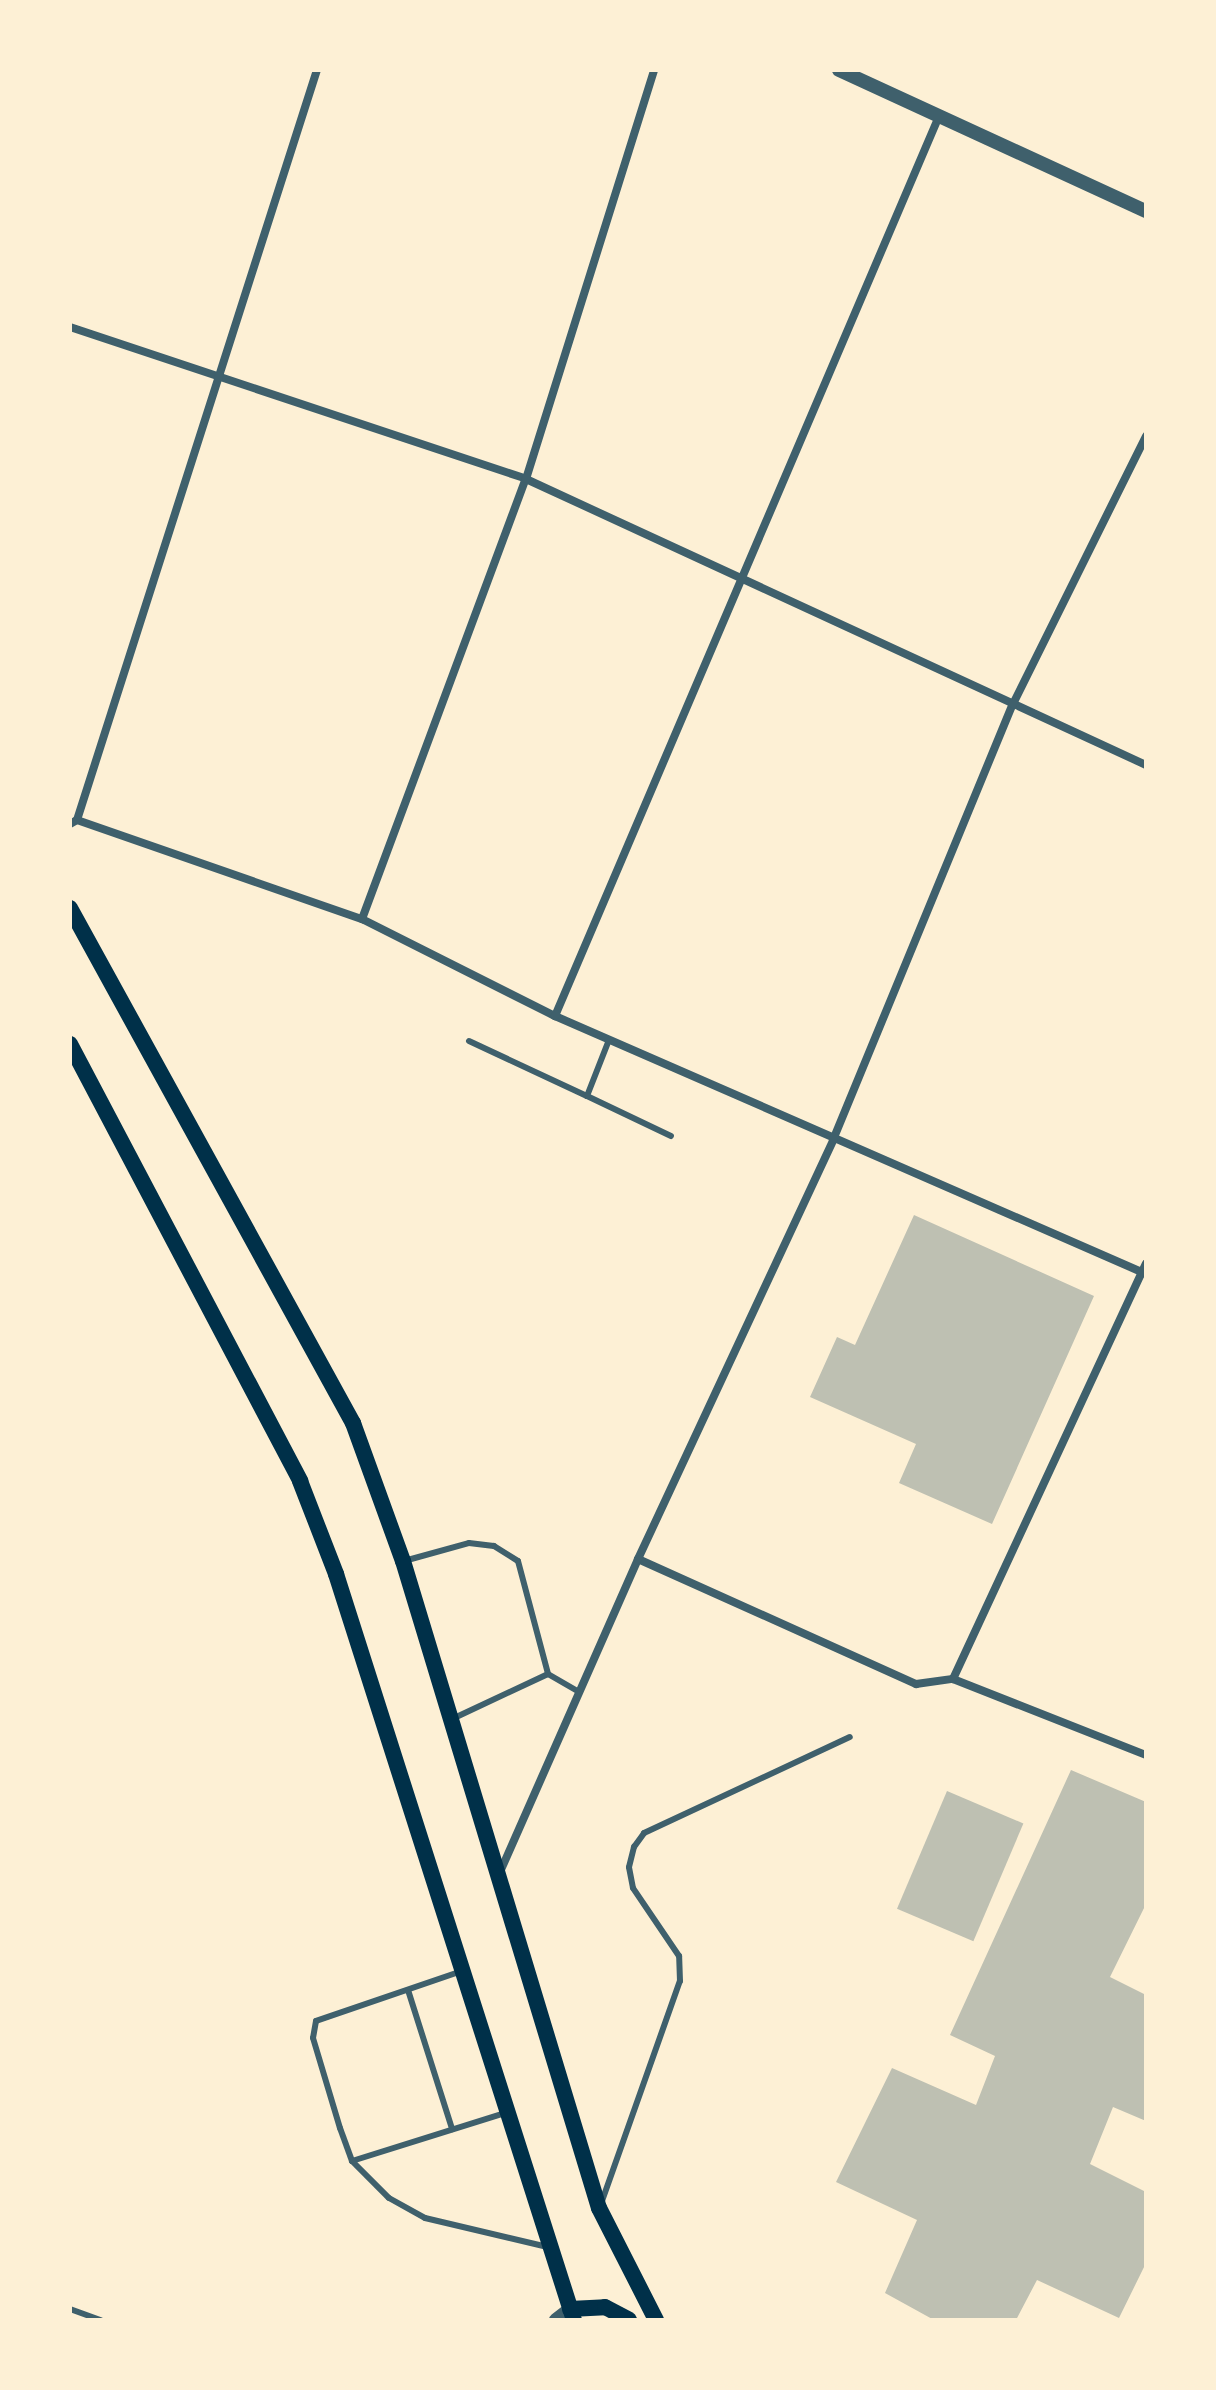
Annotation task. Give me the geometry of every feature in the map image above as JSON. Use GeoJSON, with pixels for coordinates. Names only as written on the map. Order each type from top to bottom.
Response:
{"type":"FeatureCollection","features":[{"type":"Feature","properties":{"kind":"main road"},"geometry":{"type":"LineString","coordinates":[[70,908],[353,1423],[403,1561],[599,2208],[656,2320]]}},
{"type":"Feature","properties":{"kind":"main road"},"geometry":{"type":"LineString","coordinates":[[70,1044],[300,1481],[336,1574],[459,1972],[572,2315],[605,2307],[629,2320]]}},
{"type":"Feature","properties":{"kind":"street"},"geometry":{"type":"LineString","coordinates":[[317,70],[221,375],[74,822],[362,919],[555,1016],[833,1140],[1145,1270],[953,1679]]}},
{"type":"Feature","properties":{"kind":"street"},"geometry":{"type":"LineString","coordinates":[[362,919],[526,479],[654,70]]}},
{"type":"Feature","properties":{"kind":"street"},"geometry":{"type":"LineString","coordinates":[[839,70],[1146,211]]}},
{"type":"Feature","properties":{"kind":"street"},"geometry":{"type":"LineString","coordinates":[[555,1016],[746,580],[939,116]]}},
{"type":"Feature","properties":{"kind":"street"},"geometry":{"type":"LineString","coordinates":[[70,327],[526,479],[1146,765]]}},
{"type":"Feature","properties":{"kind":"street"},"geometry":{"type":"LineString","coordinates":[[498,1876],[638,1559],[833,1140],[1013,704],[1146,436]]}},
{"type":"Feature","properties":{"kind":"street"},"geometry":{"type":"LineString","coordinates":[[638,1559],[916,1684],[953,1679],[1146,1755]]}},
{"type":"Feature","properties":{"kind":"street"},"geometry":{"type":"LineString","coordinates":[[556,2320],[572,2315]]}},
{"type":"Feature","properties":{"kind":"lane"},"geometry":{"type":"LineString","coordinates":[[587,1096],[609,1040]]}},
{"type":"Feature","properties":{"kind":"lane"},"geometry":{"type":"LineString","coordinates":[[469,1041],[671,1136]]}},
{"type":"Feature","properties":{"kind":"lane"},"geometry":{"type":"LineString","coordinates":[[403,1561],[469,1543],[494,1546],[518,1561],[548,1674],[579,1692]]}},
{"type":"Feature","properties":{"kind":"lane"},"geometry":{"type":"LineString","coordinates":[[449,1721],[548,1674]]}},
{"type":"Feature","properties":{"kind":"lane"},"geometry":{"type":"LineString","coordinates":[[599,2208],[680,1981],[679,1956],[633,1888],[629,1867],[634,1847],[644,1833],[850,1737]]}},
{"type":"Feature","properties":{"kind":"lane"},"geometry":{"type":"LineString","coordinates":[[459,1972],[316,2021],[312,2030],[352,2161],[389,2198],[425,2218],[548,2247]]}},
{"type":"Feature","properties":{"kind":"lane"},"geometry":{"type":"LineString","coordinates":[[408,1990],[452,2129]]}},
{"type":"Feature","properties":{"kind":"lane"},"geometry":{"type":"LineString","coordinates":[[352,2161],[505,2113]]}},
{"type":"Feature","properties":{"kind":"lane"},"geometry":{"type":"LineString","coordinates":[[70,2309],[101,2320]]}},
{"type":"Feature","properties":{"kind":"building"},"geometry":{"type":"Polygon","coordinates":[[[914,1215],[1094,1296],[992,1524],[899,1483],[916,1444],[810,1397],[837,1337],[855,1345],[914,1215]]]}},
{"type":"Feature","properties":{"kind":"building"},"geometry":{"type":"Polygon","coordinates":[[[1071,1770],[1146,1802],[1146,1904],[1110,1977],[1146,1995],[1146,2121],[1113,2107],[1090,2164],[1146,2192],[1146,2263],[1119,2318],[1037,2280],[1016,2320],[934,2320],[885,2293],[917,2220],[836,2182],[892,2068],[976,2105],[995,2056],[950,2035],[1071,1770]]]}},
{"type":"Feature","properties":{"kind":"building"},"geometry":{"type":"Polygon","coordinates":[[[947,1791],[1023,1823],[973,1941],[897,1909],[947,1791]]]}}]}
